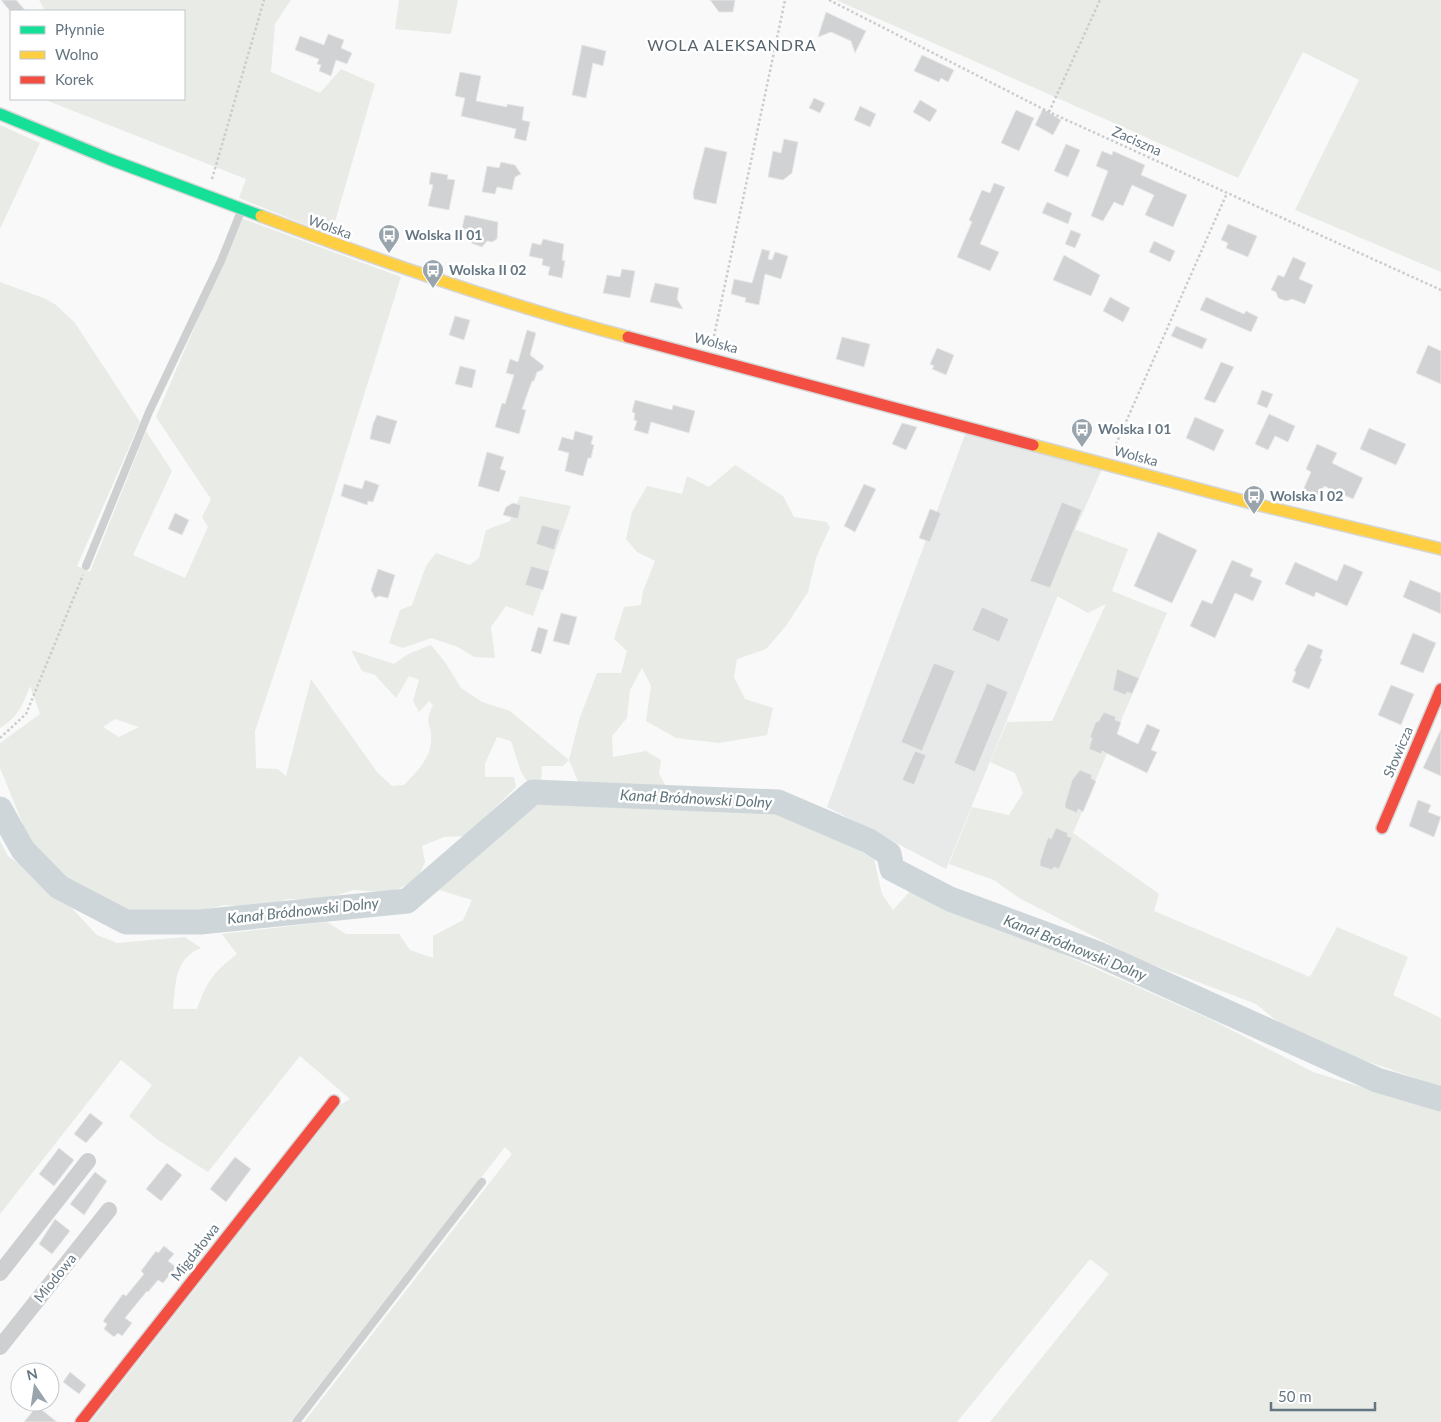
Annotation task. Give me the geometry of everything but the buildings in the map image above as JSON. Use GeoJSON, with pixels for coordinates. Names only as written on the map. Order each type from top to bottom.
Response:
{"type":"FeatureCollection","features":[{"type":"Feature","properties":{"kind":"street","name":"Wolska"},"geometry":{"type":"LineString","coordinates":[[0,114],[241,210],[440,282],[565,320],[710,357],[1255,504],[1441,550]]}},
{"type":"Feature","properties":{"kind":"street","name":"Słowicza"},"geometry":{"type":"LineString","coordinates":[[1382,828],[1441,689]]}},
{"type":"Feature","properties":{"kind":"street","name":"Migdałowa"},"geometry":{"type":"LineString","coordinates":[[81,1422],[334,1101]]}},
{"type":"Feature","properties":{"kind":"street"},"geometry":{"type":"LineString","coordinates":[[0,1273],[88,1161]]}},
{"type":"Feature","properties":{"kind":"street","name":"Miodowa"},"geometry":{"type":"LineString","coordinates":[[0,1347],[109,1210]]}},
{"type":"Feature","properties":{"kind":"lane"},"geometry":{"type":"LineString","coordinates":[[86,566],[149,412],[221,261],[241,210]]}},
{"type":"Feature","properties":{"kind":"lane"},"geometry":{"type":"LineString","coordinates":[[296,1422],[482,1182]]}},
{"type":"Feature","properties":{"kind":"path"},"geometry":{"type":"LineString","coordinates":[[207,197],[264,0]]}},
{"type":"Feature","properties":{"kind":"path"},"geometry":{"type":"LineString","coordinates":[[710,357],[784,0]]}},
{"type":"Feature","properties":{"kind":"path","name":"Zaciszna"},"geometry":{"type":"LineString","coordinates":[[829,0],[1049,112],[1441,290]]}},
{"type":"Feature","properties":{"kind":"path"},"geometry":{"type":"LineString","coordinates":[[1049,112],[1100,0]]}},
{"type":"Feature","properties":{"kind":"path"},"geometry":{"type":"LineString","coordinates":[[1107,464],[1227,193]]}},
{"type":"Feature","properties":{"kind":"path"},"geometry":{"type":"LineString","coordinates":[[0,738],[26,714],[86,566]]}},
{"type":"Feature","properties":{"kind":"shaded area"},"geometry":{"type":"Polygon","coordinates":[[[39,0],[291,0],[275,24],[271,72],[320,93],[341,69],[375,84],[331,235],[239,198],[246,179],[48,101],[185,100],[185,10],[44,10],[39,0]]]}},
{"type":"Feature","properties":{"kind":"shaded area"},"geometry":{"type":"Polygon","coordinates":[[[399,0],[458,0],[451,34],[395,29],[399,0]]]}},
{"type":"Feature","properties":{"kind":"shaded area"},"geometry":{"type":"Polygon","coordinates":[[[836,0],[1441,0],[1441,272],[1295,210],[1359,80],[1303,52],[1238,178],[836,0]]]}},
{"type":"Feature","properties":{"kind":"shaded area"},"geometry":{"type":"Polygon","coordinates":[[[0,125],[40,143],[0,229],[0,125]]]}},
{"type":"Feature","properties":{"kind":"shaded area"},"geometry":{"type":"Polygon","coordinates":[[[241,218],[401,277],[318,542],[255,731],[256,768],[278,769],[286,776],[311,679],[377,772],[392,786],[404,785],[414,775],[429,753],[431,733],[428,721],[433,705],[429,701],[419,712],[413,701],[419,680],[409,676],[396,698],[375,675],[362,671],[351,650],[394,664],[408,654],[431,645],[445,662],[461,688],[482,702],[510,711],[569,760],[563,766],[542,766],[541,782],[528,783],[521,772],[511,741],[497,737],[485,764],[485,777],[514,777],[516,787],[466,836],[444,837],[422,846],[425,862],[418,878],[391,893],[354,890],[324,899],[288,899],[257,908],[225,905],[193,912],[154,932],[119,928],[99,917],[29,839],[0,768],[0,743],[40,714],[30,686],[19,710],[0,728],[0,282],[46,299],[56,305],[75,323],[140,422],[77,566],[90,572],[146,431],[172,471],[133,555],[185,578],[208,527],[202,517],[211,499],[156,417],[241,218]],[[115,719],[103,727],[119,737],[139,727],[115,719]]]}},
{"type":"Feature","properties":{"kind":"shaded area"},"geometry":{"type":"Polygon","coordinates":[[[966,432],[1102,469],[1048,591],[1058,595],[946,869],[827,807],[966,432]]]}},
{"type":"Feature","properties":{"kind":"shaded area"},"geometry":{"type":"Polygon","coordinates":[[[735,465],[783,496],[794,517],[827,522],[830,527],[816,558],[808,592],[786,626],[766,649],[737,659],[734,677],[745,699],[773,708],[767,735],[719,743],[676,738],[646,721],[651,686],[642,668],[630,690],[627,718],[612,736],[613,757],[646,751],[661,760],[659,774],[666,786],[580,786],[569,760],[580,717],[597,673],[621,673],[627,651],[614,639],[624,607],[641,605],[643,591],[655,561],[637,552],[626,539],[632,512],[647,486],[682,494],[687,476],[709,487],[735,465]]]}},
{"type":"Feature","properties":{"kind":"shaded area"},"geometry":{"type":"Polygon","coordinates":[[[520,496],[571,506],[533,616],[506,606],[491,627],[495,658],[474,657],[458,647],[431,638],[403,648],[389,643],[400,610],[412,605],[426,566],[436,553],[470,565],[479,558],[486,530],[510,521],[520,496]]]}},
{"type":"Feature","properties":{"kind":"shaded area"},"geometry":{"type":"Polygon","coordinates":[[[1074,529],[1128,549],[1112,591],[1167,613],[1073,833],[1159,894],[1154,911],[1310,977],[1337,927],[1408,957],[1393,995],[1441,1018],[1441,1087],[1323,1046],[1278,1022],[1256,1004],[1138,959],[1019,898],[994,880],[949,864],[972,807],[1009,815],[1023,793],[1015,773],[990,762],[1007,722],[1052,721],[1106,604],[1088,613],[1048,591],[1074,529]]]}},
{"type":"Feature","properties":{"kind":"shaded area"},"geometry":{"type":"Polygon","coordinates":[[[535,802],[773,808],[824,829],[874,859],[882,894],[893,910],[911,890],[968,918],[1019,935],[1210,1019],[1313,1072],[1441,1112],[1441,1422],[990,1422],[1109,1274],[1090,1259],[957,1422],[304,1422],[512,1154],[505,1147],[290,1422],[91,1422],[340,1105],[350,1099],[300,1056],[208,1172],[158,1140],[129,1116],[152,1085],[121,1060],[0,1214],[0,841],[8,856],[51,886],[97,935],[117,943],[185,937],[201,948],[192,953],[181,965],[176,981],[173,1009],[197,1009],[204,991],[212,978],[222,966],[237,954],[222,934],[327,922],[346,934],[399,934],[410,950],[433,958],[433,936],[463,920],[472,900],[436,889],[535,802]]]}},
{"type":"Feature","properties":{"kind":"waterway","name":"Kanał Bródnowski Dolny"},"geometry":{"type":"LineString","coordinates":[[0,809],[23,850],[59,887],[126,922],[200,922],[407,901],[533,792],[778,802],[869,841],[889,854],[892,869],[950,899],[1096,953],[1377,1080],[1441,1099]]}},
{"type":"Feature","properties":{"kind":"traffic: fast"},"geometry":{"type":"LineString","coordinates":[[0,114],[109,159],[261,216]]}},
{"type":"Feature","properties":{"kind":"traffic: slow"},"geometry":{"type":"LineString","coordinates":[[261,216],[443,281],[535,311],[628,337]]}},
{"type":"Feature","properties":{"kind":"traffic: slow"},"geometry":{"type":"LineString","coordinates":[[1033,445],[1255,504],[1441,549]]}},
{"type":"Feature","properties":{"kind":"traffic: jam"},"geometry":{"type":"LineString","coordinates":[[628,337],[1033,445]]}},
{"type":"Feature","properties":{"kind":"traffic: jam"},"geometry":{"type":"LineString","coordinates":[[1382,828],[1441,689]]}},
{"type":"Feature","properties":{"kind":"traffic: jam"},"geometry":{"type":"LineString","coordinates":[[81,1422],[334,1101]]}},
{"type":"Feature","properties":{"kind":"place","name":"Wolska II 01"},"geometry":{"type":"Point","coordinates":[389,254]}},
{"type":"Feature","properties":{"kind":"place","name":"Wolska II 02"},"geometry":{"type":"Point","coordinates":[433,289]}},
{"type":"Feature","properties":{"kind":"place","name":"Wolska I 01"},"geometry":{"type":"Point","coordinates":[1082,448]}},
{"type":"Feature","properties":{"kind":"place","name":"Wolska I 02"},"geometry":{"type":"Point","coordinates":[1254,515]}},
{"type":"Feature","properties":{"kind":"district","name":"WOLA ALEKSANDRA"},"geometry":{"type":"Point","coordinates":[732,45]}}]}
